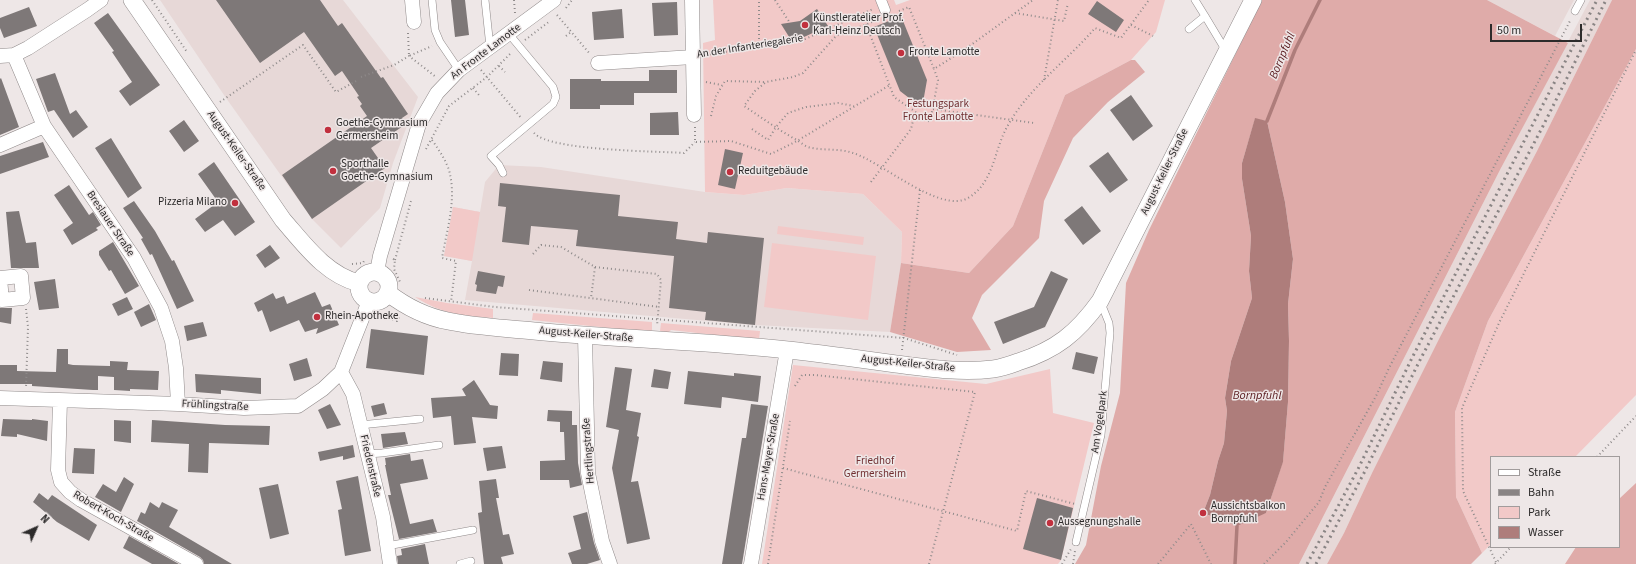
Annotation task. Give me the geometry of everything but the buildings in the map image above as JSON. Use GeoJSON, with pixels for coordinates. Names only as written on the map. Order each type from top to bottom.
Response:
{"type":"FeatureCollection","features":[{"type":"Feature","properties":{"kind":"street"},"geometry":{"type":"LineString","coordinates":[[0,56],[14,55],[28,48],[100,0]]}},
{"type":"Feature","properties":{"kind":"street","name":"August-Keiler-Straße"},"geometry":{"type":"LineString","coordinates":[[132,0],[283,220],[324,265],[338,274],[359,283]]}},
{"type":"Feature","properties":{"kind":"street"},"geometry":{"type":"LineString","coordinates":[[412,0],[414,22]]}},
{"type":"Feature","properties":{"kind":"street","name":"An Fronte Lamotte"},"geometry":{"type":"LineString","coordinates":[[379,264],[419,124],[433,99],[444,84],[459,70],[554,0]]}},
{"type":"Feature","properties":{"kind":"street"},"geometry":{"type":"LineString","coordinates":[[692,0],[694,115]]}},
{"type":"Feature","properties":{"kind":"street","name":"August-Keiler-Straße"},"geometry":{"type":"LineString","coordinates":[[395,289],[395,298],[424,313],[459,324],[585,336],[787,350],[928,369],[993,369],[1035,357],[1054,347],[1073,332],[1100,301],[1253,0]]}},
{"type":"Feature","properties":{"kind":"street","name":"Breslauer Straße"},"geometry":{"type":"LineString","coordinates":[[14,55],[44,126],[134,258],[161,308],[172,341],[176,368],[178,404]]}},
{"type":"Feature","properties":{"kind":"street","name":"An der Infanteriegalerie"},"geometry":{"type":"LineString","coordinates":[[598,63],[693,57]]}},
{"type":"Feature","properties":{"kind":"street"},"geometry":{"type":"LineString","coordinates":[[0,145],[44,126]]}},
{"type":"Feature","properties":{"kind":"street"},"geometry":{"type":"LineString","coordinates":[[379,264],[387,280],[389,288],[395,289],[378,302],[369,301],[362,296],[358,287],[364,275],[373,272],[379,264]]}},
{"type":"Feature","properties":{"kind":"street"},"geometry":{"type":"LineString","coordinates":[[21,276],[23,298],[2,300],[0,279],[21,276]]}},
{"type":"Feature","properties":{"kind":"street","name":"Frühlingstraße"},"geometry":{"type":"LineString","coordinates":[[0,398],[178,404],[244,408],[293,408],[311,399],[332,382],[341,372],[369,301]]}},
{"type":"Feature","properties":{"kind":"street","name":"Hertlingstraße"},"geometry":{"type":"LineString","coordinates":[[585,336],[588,473],[602,540],[610,564]]}},
{"type":"Feature","properties":{"kind":"street","name":"Hans-Mayer-Straße"},"geometry":{"type":"LineString","coordinates":[[751,564],[787,350]]}},
{"type":"Feature","properties":{"kind":"street","name":"Friedenstraße"},"geometry":{"type":"LineString","coordinates":[[341,372],[353,394],[383,517],[390,564]]}},
{"type":"Feature","properties":{"kind":"street","name":"Robert-Koch-Straße"},"geometry":{"type":"LineString","coordinates":[[60,401],[58,470],[62,482],[70,492],[81,500],[196,564]]}},
{"type":"Feature","properties":{"kind":"lane"},"geometry":{"type":"LineString","coordinates":[[432,0],[435,30],[440,42],[459,70]]}},
{"type":"Feature","properties":{"kind":"lane"},"geometry":{"type":"LineString","coordinates":[[485,0],[490,47]]}},
{"type":"Feature","properties":{"kind":"lane"},"geometry":{"type":"LineString","coordinates":[[1195,0],[1226,51]]}},
{"type":"Feature","properties":{"kind":"lane"},"geometry":{"type":"LineString","coordinates":[[1575,11],[1581,0]]}},
{"type":"Feature","properties":{"kind":"lane"},"geometry":{"type":"LineString","coordinates":[[1189,29],[1205,16]]}},
{"type":"Feature","properties":{"kind":"lane"},"geometry":{"type":"LineString","coordinates":[[503,173],[499,165],[491,156],[553,104],[555,101],[556,92],[509,34]]}},
{"type":"Feature","properties":{"kind":"lane","name":"Am Vogelpark"},"geometry":{"type":"LineString","coordinates":[[1076,542],[1101,435],[1110,334],[1107,315],[1100,301]]}},
{"type":"Feature","properties":{"kind":"lane"},"geometry":{"type":"LineString","coordinates":[[360,425],[420,419]]}},
{"type":"Feature","properties":{"kind":"lane"},"geometry":{"type":"LineString","coordinates":[[367,454],[439,445]]}},
{"type":"Feature","properties":{"kind":"lane"},"geometry":{"type":"LineString","coordinates":[[387,546],[473,530]]}},
{"type":"Feature","properties":{"kind":"lane"},"geometry":{"type":"LineString","coordinates":[[460,564],[471,562]]}},
{"type":"Feature","properties":{"kind":"path"},"geometry":{"type":"LineString","coordinates":[[152,0],[191,57]]}},
{"type":"Feature","properties":{"kind":"path"},"geometry":{"type":"LineString","coordinates":[[424,153],[432,140],[446,110],[487,77],[519,46],[557,15],[572,0]]}},
{"type":"Feature","properties":{"kind":"path"},"geometry":{"type":"LineString","coordinates":[[759,0],[759,47]]}},
{"type":"Feature","properties":{"kind":"path"},"geometry":{"type":"LineString","coordinates":[[775,0],[790,23]]}},
{"type":"Feature","properties":{"kind":"path"},"geometry":{"type":"LineString","coordinates":[[934,69],[941,66],[1032,0]]}},
{"type":"Feature","properties":{"kind":"path"},"geometry":{"type":"LineString","coordinates":[[1043,81],[1058,0]]}},
{"type":"Feature","properties":{"kind":"path"},"geometry":{"type":"LineString","coordinates":[[766,82],[755,91],[744,106],[808,147],[852,153],[883,167],[920,190],[939,198],[954,201],[968,198],[981,186],[991,170],[1006,128],[1019,107],[1095,28],[1120,38],[1148,0]]}},
{"type":"Feature","properties":{"kind":"path"},"geometry":{"type":"LineString","coordinates":[[1015,13],[1064,21],[1068,3]]}},
{"type":"Feature","properties":{"kind":"path","name":"An der Infanteriegalerie"},"geometry":{"type":"LineString","coordinates":[[693,57],[805,39],[880,6]]}},
{"type":"Feature","properties":{"kind":"path"},"geometry":{"type":"LineString","coordinates":[[866,24],[894,97],[930,122],[938,80],[909,7],[899,11]]}},
{"type":"Feature","properties":{"kind":"path"},"geometry":{"type":"LineString","coordinates":[[1264,564],[1286,542],[1319,502],[1325,487],[1376,396],[1389,368],[1575,11]]}},
{"type":"Feature","properties":{"kind":"path"},"geometry":{"type":"LineString","coordinates":[[557,15],[598,63]]}},
{"type":"Feature","properties":{"kind":"path"},"geometry":{"type":"LineString","coordinates":[[414,22],[408,28],[409,56],[444,84]]}},
{"type":"Feature","properties":{"kind":"path"},"geometry":{"type":"LineString","coordinates":[[711,116],[716,96],[725,80],[766,82],[803,73],[836,36],[872,22]]}},
{"type":"Feature","properties":{"kind":"path"},"geometry":{"type":"LineString","coordinates":[[1130,24],[1153,36]]}},
{"type":"Feature","properties":{"kind":"path"},"geometry":{"type":"LineString","coordinates":[[566,36],[572,32]]}},
{"type":"Feature","properties":{"kind":"path"},"geometry":{"type":"LineString","coordinates":[[361,77],[394,65],[409,56],[440,42]]}},
{"type":"Feature","properties":{"kind":"path"},"geometry":{"type":"LineString","coordinates":[[216,96],[220,102],[303,46],[336,92],[358,80]]}},
{"type":"Feature","properties":{"kind":"path"},"geometry":{"type":"LineString","coordinates":[[1510,548],[1495,563],[1463,491],[1462,408],[1499,323],[1636,50]]}},
{"type":"Feature","properties":{"kind":"path"},"geometry":{"type":"LineString","coordinates":[[474,59],[487,77],[537,136],[553,142],[576,147],[684,153],[695,142],[731,141],[771,154],[798,141],[890,85]]}},
{"type":"Feature","properties":{"kind":"path"},"geometry":{"type":"LineString","coordinates":[[499,66],[505,72]]}},
{"type":"Feature","properties":{"kind":"path"},"geometry":{"type":"LineString","coordinates":[[694,80],[722,85]]}},
{"type":"Feature","properties":{"kind":"path"},"geometry":{"type":"LineString","coordinates":[[473,88],[479,95]]}},
{"type":"Feature","properties":{"kind":"path"},"geometry":{"type":"LineString","coordinates":[[752,129],[768,140],[788,112],[806,107],[838,103],[854,106]]}},
{"type":"Feature","properties":{"kind":"path"},"geometry":{"type":"LineString","coordinates":[[933,109],[1034,123]]}},
{"type":"Feature","properties":{"kind":"path"},"geometry":{"type":"LineString","coordinates":[[871,182],[911,129],[919,114]]}},
{"type":"Feature","properties":{"kind":"path"},"geometry":{"type":"LineString","coordinates":[[694,115],[695,142]]}},
{"type":"Feature","properties":{"kind":"path"},"geometry":{"type":"LineString","coordinates":[[432,140],[447,165],[452,187],[452,206],[442,258],[456,261],[451,302]]}},
{"type":"Feature","properties":{"kind":"path"},"geometry":{"type":"LineString","coordinates":[[898,364],[904,338],[920,190]]}},
{"type":"Feature","properties":{"kind":"path"},"geometry":{"type":"LineString","coordinates":[[395,289],[394,260],[412,196]]}},
{"type":"Feature","properties":{"kind":"path"},"geometry":{"type":"LineString","coordinates":[[533,254],[540,245],[560,247],[595,267],[657,274],[662,280],[658,316]]}},
{"type":"Feature","properties":{"kind":"path"},"geometry":{"type":"LineString","coordinates":[[351,264],[363,263],[368,253],[379,264],[394,260]]}},
{"type":"Feature","properties":{"kind":"path"},"geometry":{"type":"LineString","coordinates":[[592,298],[595,267]]}},
{"type":"Feature","properties":{"kind":"path"},"geometry":{"type":"LineString","coordinates":[[529,290],[659,306]]}},
{"type":"Feature","properties":{"kind":"path"},"geometry":{"type":"LineString","coordinates":[[423,297],[451,302],[650,320],[904,338],[956,355],[964,355]]}},
{"type":"Feature","properties":{"kind":"path"},"geometry":{"type":"LineString","coordinates":[[23,298],[28,327],[26,399]]}},
{"type":"Feature","properties":{"kind":"path"},"geometry":{"type":"LineString","coordinates":[[795,386],[802,375],[815,375],[975,392],[929,564]]}},
{"type":"Feature","properties":{"kind":"path"},"geometry":{"type":"LineString","coordinates":[[1598,456],[1636,416]]}},
{"type":"Feature","properties":{"kind":"path"},"geometry":{"type":"LineString","coordinates":[[768,564],[790,418]]}},
{"type":"Feature","properties":{"kind":"path"},"geometry":{"type":"LineString","coordinates":[[783,468],[1017,531],[1026,491],[1084,506]]}},
{"type":"Feature","properties":{"kind":"path"},"geometry":{"type":"LineString","coordinates":[[1158,564],[1191,524],[1211,564]]}},
{"type":"Feature","properties":{"kind":"path"},"geometry":{"type":"LineString","coordinates":[[1062,564],[1076,542]]}},
{"type":"Feature","properties":{"kind":"path"},"geometry":{"type":"LineString","coordinates":[[1073,564],[1076,542]]}},
{"type":"Feature","properties":{"kind":"shaded area","name":"Goethe-Gymnasium Germersheim"},"geometry":{"type":"Polygon","coordinates":[[[160,0],[343,0],[418,97],[393,163],[380,208],[341,248],[312,219],[226,98],[160,0]]]}},
{"type":"Feature","properties":{"kind":"shaded area"},"geometry":{"type":"Polygon","coordinates":[[[1262,0],[1487,0],[1568,43],[1501,168],[1299,564],[1075,564],[1086,545],[1101,466],[1120,393],[1126,283],[1149,230],[1262,0]],[[1255,119],[1242,163],[1242,179],[1251,236],[1249,271],[1252,298],[1231,361],[1225,398],[1227,411],[1224,443],[1210,495],[1203,513],[1218,519],[1266,513],[1283,461],[1288,402],[1288,304],[1293,259],[1285,202],[1267,121],[1255,119]]]}},
{"type":"Feature","properties":{"kind":"shaded area"},"geometry":{"type":"Polygon","coordinates":[[[1487,0],[1574,0],[1555,36],[1487,0]]]}},
{"type":"Feature","properties":{"kind":"shaded area"},"geometry":{"type":"Polygon","coordinates":[[[1590,0],[1612,0],[1537,151],[1441,335],[1372,473],[1344,533],[1327,564],[1299,564],[1501,168],[1590,0]]]}},
{"type":"Feature","properties":{"kind":"shaded area"},"geometry":{"type":"Polygon","coordinates":[[[1612,0],[1636,0],[1636,49],[1488,321],[1455,412],[1456,497],[1482,553],[1471,564],[1327,564],[1344,533],[1372,473],[1441,335],[1537,151],[1612,0]]]}},
{"type":"Feature","properties":{"kind":"shaded area"},"geometry":{"type":"Polygon","coordinates":[[[1131,60],[1135,60],[1145,72],[1108,102],[1073,138],[1044,201],[1039,238],[982,295],[972,318],[991,350],[957,352],[890,332],[901,263],[969,273],[1013,226],[1065,95],[1131,60]]]}},
{"type":"Feature","properties":{"kind":"shaded area"},"geometry":{"type":"Polygon","coordinates":[[[499,165],[541,167],[705,192],[744,195],[787,188],[863,194],[902,232],[901,263],[890,332],[755,325],[465,300],[472,261],[444,256],[453,207],[480,212],[485,182],[499,165]]]}},
{"type":"Feature","properties":{"kind":"shaded area"},"geometry":{"type":"Polygon","coordinates":[[[1636,483],[1636,564],[1565,564],[1575,548],[1620,548],[1620,498],[1636,483]]]}},
{"type":"Feature","properties":{"kind":"green space","name":"Festungspark Fronte Lamotte"},"geometry":{"type":"Polygon","coordinates":[[[713,0],[894,0],[896,5],[910,0],[1165,0],[1156,32],[1131,60],[1065,95],[1013,226],[969,273],[901,263],[902,232],[863,194],[787,188],[744,195],[705,192],[703,43],[715,40],[713,0]]]}},
{"type":"Feature","properties":{"kind":"green space"},"geometry":{"type":"Polygon","coordinates":[[[1636,49],[1636,395],[1576,456],[1490,456],[1490,545],[1482,553],[1456,497],[1455,412],[1488,321],[1636,49]]]}},
{"type":"Feature","properties":{"kind":"green space"},"geometry":{"type":"Polygon","coordinates":[[[453,207],[480,212],[472,261],[444,256],[453,207]]]}},
{"type":"Feature","properties":{"kind":"green space"},"geometry":{"type":"Polygon","coordinates":[[[778,226],[864,237],[863,245],[777,234],[778,226]]]}},
{"type":"Feature","properties":{"kind":"green space"},"geometry":{"type":"Polygon","coordinates":[[[772,243],[876,256],[868,320],[764,307],[772,243]]]}},
{"type":"Feature","properties":{"kind":"green space"},"geometry":{"type":"Polygon","coordinates":[[[415,297],[493,309],[493,318],[443,311],[415,297]]]}},
{"type":"Feature","properties":{"kind":"green space"},"geometry":{"type":"Polygon","coordinates":[[[533,313],[652,322],[652,330],[649,332],[532,320],[533,313]]]}},
{"type":"Feature","properties":{"kind":"green space"},"geometry":{"type":"Polygon","coordinates":[[[661,323],[760,331],[759,340],[671,330],[664,333],[660,331],[661,323]]]}},
{"type":"Feature","properties":{"kind":"green space","name":"Friedhof Germersheim"},"geometry":{"type":"Polygon","coordinates":[[[793,365],[986,384],[1050,369],[1053,413],[1094,423],[1061,560],[1058,564],[762,564],[793,365]]]}},
{"type":"Feature","properties":{"kind":"water","name":"Bornpfuhl"},"geometry":{"type":"Polygon","coordinates":[[[1255,118],[1267,121],[1285,202],[1293,259],[1288,304],[1288,402],[1283,462],[1266,513],[1237,526],[1203,513],[1210,495],[1224,443],[1227,411],[1225,398],[1231,361],[1252,298],[1249,271],[1251,236],[1242,179],[1242,163],[1255,118]]]}},
{"type":"Feature","properties":{"kind":"waterway","name":"Bornpfuhl"},"geometry":{"type":"LineString","coordinates":[[1267,121],[1295,50],[1320,0]]}},
{"type":"Feature","properties":{"kind":"waterway","name":"Bornpfuhl"},"geometry":{"type":"LineString","coordinates":[[1235,564],[1237,526]]}},
{"type":"Feature","properties":{"kind":"railway"},"geometry":{"type":"LineString","coordinates":[[1307,564],[1358,469],[1412,358],[1597,0]]}},
{"type":"Feature","properties":{"kind":"railway"},"geometry":{"type":"LineString","coordinates":[[1316,564],[1364,473],[1419,362],[1543,126],[1606,0]]}},
{"type":"Feature","properties":{"kind":"place","name":"Künstleratelier Prof. Karl-Heinz Deutsch"},"geometry":{"type":"Point","coordinates":[805,25]}},
{"type":"Feature","properties":{"kind":"place","name":"Fronte Lamotte"},"geometry":{"type":"Point","coordinates":[901,53]}},
{"type":"Feature","properties":{"kind":"place","name":"Goethe-Gymnasium Germersheim"},"geometry":{"type":"Point","coordinates":[328,130]}},
{"type":"Feature","properties":{"kind":"place","name":"Sporthalle Goethe-Gymnasium"},"geometry":{"type":"Point","coordinates":[333,171]}},
{"type":"Feature","properties":{"kind":"place","name":"Reduitgebäude"},"geometry":{"type":"Point","coordinates":[730,172]}},
{"type":"Feature","properties":{"kind":"place","name":"Pizzeria Milano"},"geometry":{"type":"Point","coordinates":[235,203]}},
{"type":"Feature","properties":{"kind":"place","name":"Rhein-Apotheke"},"geometry":{"type":"Point","coordinates":[317,317]}},
{"type":"Feature","properties":{"kind":"place","name":"Aussichtsbalkon Bornpfuhl"},"geometry":{"type":"Point","coordinates":[1203,513]}},
{"type":"Feature","properties":{"kind":"place","name":"Aussegnungshalle"},"geometry":{"type":"Point","coordinates":[1050,523]}}]}
